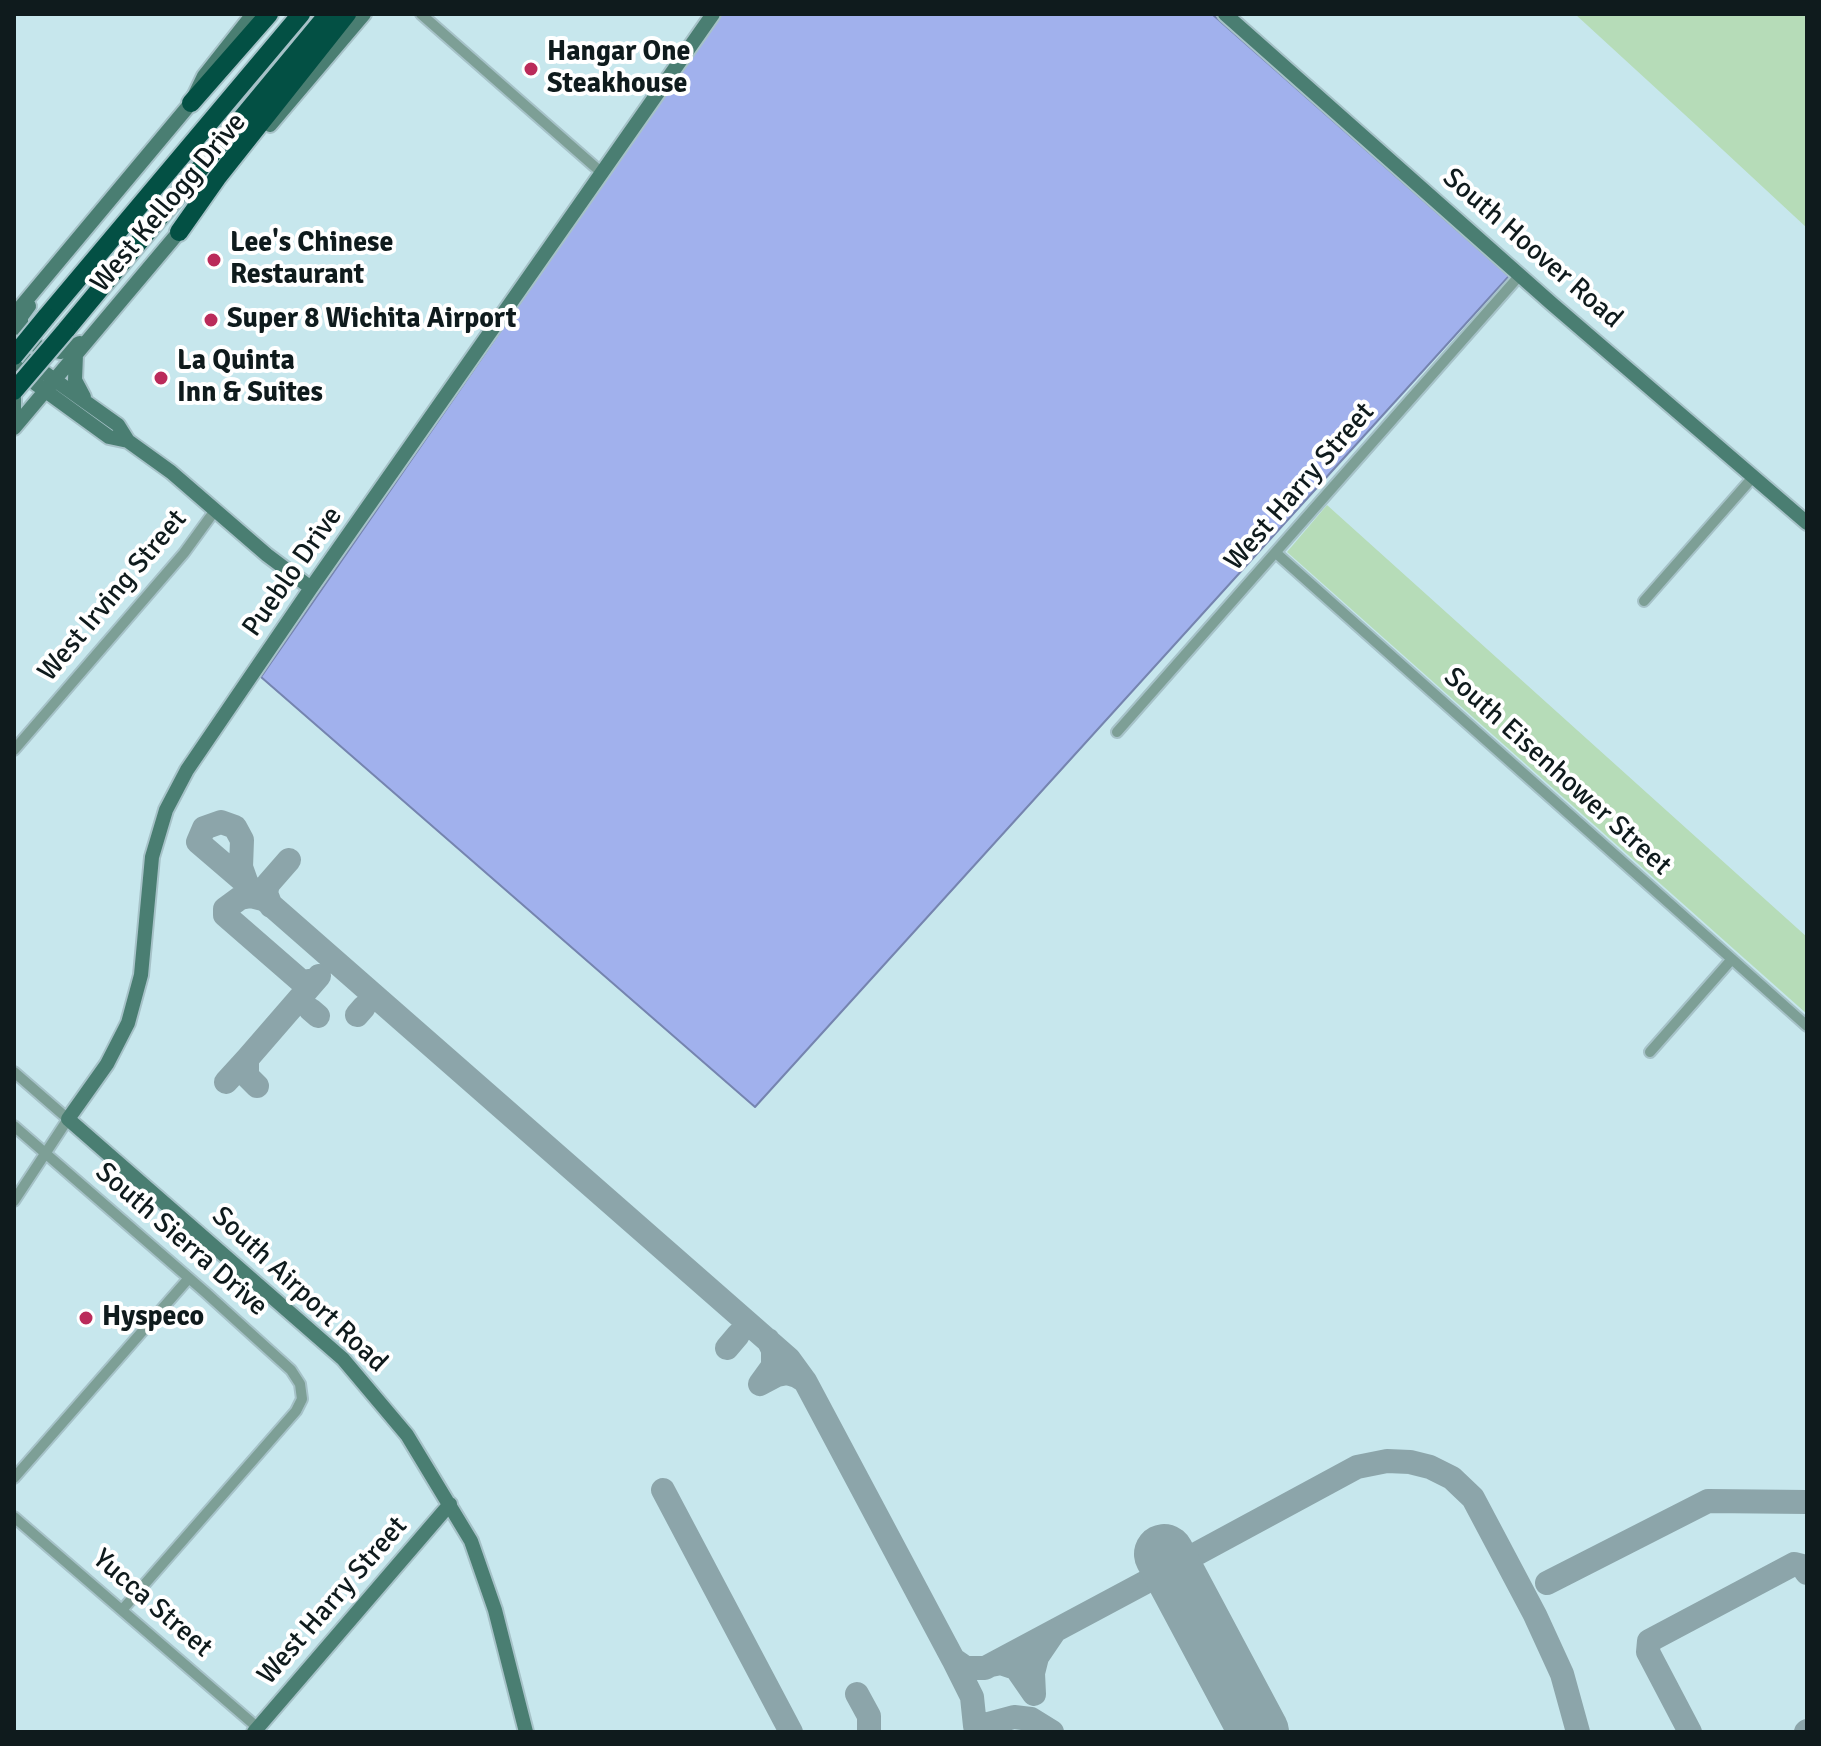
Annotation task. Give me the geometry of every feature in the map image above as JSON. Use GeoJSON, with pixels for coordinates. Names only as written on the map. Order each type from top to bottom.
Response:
{"type":"FeatureCollection","features":[{"type":"Feature","properties":{"kind":"highway"},"geometry":{"type":"LineString","coordinates":[[191,103],[269,14]]}},
{"type":"Feature","properties":{"kind":"highway"},"geometry":{"type":"LineString","coordinates":[[14,353],[301,14]]}},
{"type":"Feature","properties":{"kind":"highway"},"geometry":{"type":"LineString","coordinates":[[14,391],[328,14]]}},
{"type":"Feature","properties":{"kind":"highway"},"geometry":{"type":"LineString","coordinates":[[179,232],[217,178],[347,14]]}},
{"type":"Feature","properties":{"kind":"street","name":"West Kellogg Drive"},"geometry":{"type":"LineString","coordinates":[[17,309],[191,103],[204,76],[253,14]]}},
{"type":"Feature","properties":{"kind":"street","name":"West Kellogg Drive"},"geometry":{"type":"LineString","coordinates":[[17,418],[50,385],[367,14]]}},
{"type":"Feature","properties":{"kind":"street"},"geometry":{"type":"LineString","coordinates":[[421,14],[602,173]]}},
{"type":"Feature","properties":{"kind":"street","name":"Pueblo Drive"},"geometry":{"type":"LineString","coordinates":[[14,1201],[107,1064],[128,1023],[141,975],[152,857],[166,810],[187,770],[713,14]]}},
{"type":"Feature","properties":{"kind":"street","name":"South Hoover Road"},"geometry":{"type":"LineString","coordinates":[[1225,14],[1807,523]]}},
{"type":"Feature","properties":{"kind":"street","name":"West Harry Street"},"geometry":{"type":"LineString","coordinates":[[1117,732],[1520,275]]}},
{"type":"Feature","properties":{"kind":"street"},"geometry":{"type":"LineString","coordinates":[[43,281],[20,322],[29,340],[40,348],[60,352],[71,349],[90,336]]}},
{"type":"Feature","properties":{"kind":"street"},"geometry":{"type":"LineString","coordinates":[[14,353],[76,412],[109,437],[128,441]]}},
{"type":"Feature","properties":{"kind":"street"},"geometry":{"type":"LineString","coordinates":[[76,354],[75,380],[95,409]]}},
{"type":"Feature","properties":{"kind":"street"},"geometry":{"type":"LineString","coordinates":[[14,368],[95,409],[118,425],[128,441],[311,588]]}},
{"type":"Feature","properties":{"kind":"street"},"geometry":{"type":"LineString","coordinates":[[14,398],[17,418],[50,405],[76,412]]}},
{"type":"Feature","properties":{"kind":"street"},"geometry":{"type":"LineString","coordinates":[[1644,601],[1754,476]]}},
{"type":"Feature","properties":{"kind":"street","name":"West Irving Street"},"geometry":{"type":"LineString","coordinates":[[14,750],[184,553],[216,509]]}},
{"type":"Feature","properties":{"kind":"street","name":"South Eisenhower Street"},"geometry":{"type":"LineString","coordinates":[[1276,553],[1807,1026]]}},
{"type":"Feature","properties":{"kind":"street"},"geometry":{"type":"LineString","coordinates":[[1650,1052],[1732,959]]}},
{"type":"Feature","properties":{"kind":"street","name":"South Airport Road"},"geometry":{"type":"LineString","coordinates":[[14,1072],[343,1359],[407,1435],[450,1504],[480,1563],[505,1645],[526,1732]]}},
{"type":"Feature","properties":{"kind":"street","name":"South Sierra Drive"},"geometry":{"type":"LineString","coordinates":[[14,1126],[291,1370],[300,1384],[302,1399],[287,1422],[122,1610]]}},
{"type":"Feature","properties":{"kind":"street"},"geometry":{"type":"LineString","coordinates":[[14,1478],[189,1278]]}},
{"type":"Feature","properties":{"kind":"street","name":"West Harry Street"},"geometry":{"type":"LineString","coordinates":[[256,1730],[450,1504]]}},
{"type":"Feature","properties":{"kind":"street","name":"Yucca Street"},"geometry":{"type":"LineString","coordinates":[[14,1517],[256,1730]]}},
{"type":"Feature","properties":{"kind":"green space"},"geometry":{"type":"Polygon","coordinates":[[[1575,14],[1807,14],[1807,228],[1696,125],[1575,14]]]}},
{"type":"Feature","properties":{"kind":"green space"},"geometry":{"type":"Polygon","coordinates":[[[1327,505],[1807,937],[1807,1014],[1287,552],[1327,505]]]}},
{"type":"Feature","properties":{"kind":"water"},"geometry":{"type":"Polygon","coordinates":[[[720,14],[1212,14],[1509,276],[755,1107],[261,677],[720,14]]]}},
{"type":"Feature","properties":{"kind":"taxiway"},"geometry":{"type":"LineString","coordinates":[[247,884],[198,842],[204,828],[221,822],[235,827],[242,840],[241,867],[247,884],[789,1359],[805,1381],[953,1659]]}},
{"type":"Feature","properties":{"kind":"taxiway"},"geometry":{"type":"LineString","coordinates":[[271,906],[266,893],[268,884],[289,860]]}},
{"type":"Feature","properties":{"kind":"taxiway"},"geometry":{"type":"LineString","coordinates":[[263,899],[251,896],[240,898],[225,909],[225,915],[302,982],[315,980]]}},
{"type":"Feature","properties":{"kind":"taxiway"},"geometry":{"type":"LineString","coordinates":[[247,1059],[319,976]]}},
{"type":"Feature","properties":{"kind":"taxiway"},"geometry":{"type":"LineString","coordinates":[[357,1015],[364,1007]]}},
{"type":"Feature","properties":{"kind":"taxiway"},"geometry":{"type":"LineString","coordinates":[[311,1010],[318,1016]]}},
{"type":"Feature","properties":{"kind":"taxiway"},"geometry":{"type":"LineString","coordinates":[[226,1082],[247,1059],[247,1076],[257,1086]]}},
{"type":"Feature","properties":{"kind":"taxiway"},"geometry":{"type":"LineString","coordinates":[[727,1348],[738,1335]]}},
{"type":"Feature","properties":{"kind":"taxiway"},"geometry":{"type":"LineString","coordinates":[[768,1340],[773,1350],[773,1366],[760,1384],[787,1373],[805,1381]]}},
{"type":"Feature","properties":{"kind":"taxiway"},"geometry":{"type":"LineString","coordinates":[[1198,1553],[1357,1467],[1387,1461],[1430,1467],[1452,1478],[1473,1498],[1535,1615],[1562,1674],[1578,1732]]}},
{"type":"Feature","properties":{"kind":"taxiway"},"geometry":{"type":"LineString","coordinates":[[663,1490],[791,1732]]}},
{"type":"Feature","properties":{"kind":"taxiway"},"geometry":{"type":"LineString","coordinates":[[1547,1583],[1708,1501],[1807,1502]]}},
{"type":"Feature","properties":{"kind":"taxiway"},"geometry":{"type":"LineString","coordinates":[[1690,1732],[1648,1652],[1649,1641],[1794,1564],[1802,1566],[1807,1573]]}},
{"type":"Feature","properties":{"kind":"taxiway"},"geometry":{"type":"LineString","coordinates":[[975,1726],[972,1697],[953,1659],[966,1668],[985,1668],[1144,1583]]}},
{"type":"Feature","properties":{"kind":"taxiway"},"geometry":{"type":"LineString","coordinates":[[991,1665],[1001,1663],[1016,1668],[1034,1694],[1033,1673],[1037,1657],[1054,1632]]}},
{"type":"Feature","properties":{"kind":"taxiway"},"geometry":{"type":"LineString","coordinates":[[857,1694],[869,1716],[869,1732]]}},
{"type":"Feature","properties":{"kind":"taxiway"},"geometry":{"type":"LineString","coordinates":[[979,1732],[988,1724],[1014,1717],[1031,1719],[1052,1732]]}},
{"type":"Feature","properties":{"kind":"runway"},"geometry":{"type":"LineString","coordinates":[[1164,1554],[1259,1732]]}},
{"type":"Feature","properties":{"kind":"place","name":"Hangar One Steakhouse"},"geometry":{"type":"Point","coordinates":[531,69]}},
{"type":"Feature","properties":{"kind":"place","name":"Lee's Chinese Restaurant"},"geometry":{"type":"Point","coordinates":[214,260]}},
{"type":"Feature","properties":{"kind":"place","name":"Super 8 Wichita Airport"},"geometry":{"type":"Point","coordinates":[211,320]}},
{"type":"Feature","properties":{"kind":"place","name":"La Quinta Inn & Suites"},"geometry":{"type":"Point","coordinates":[161,378]}},
{"type":"Feature","properties":{"kind":"place","name":"Hyspeco"},"geometry":{"type":"Point","coordinates":[86,1318]}}]}
